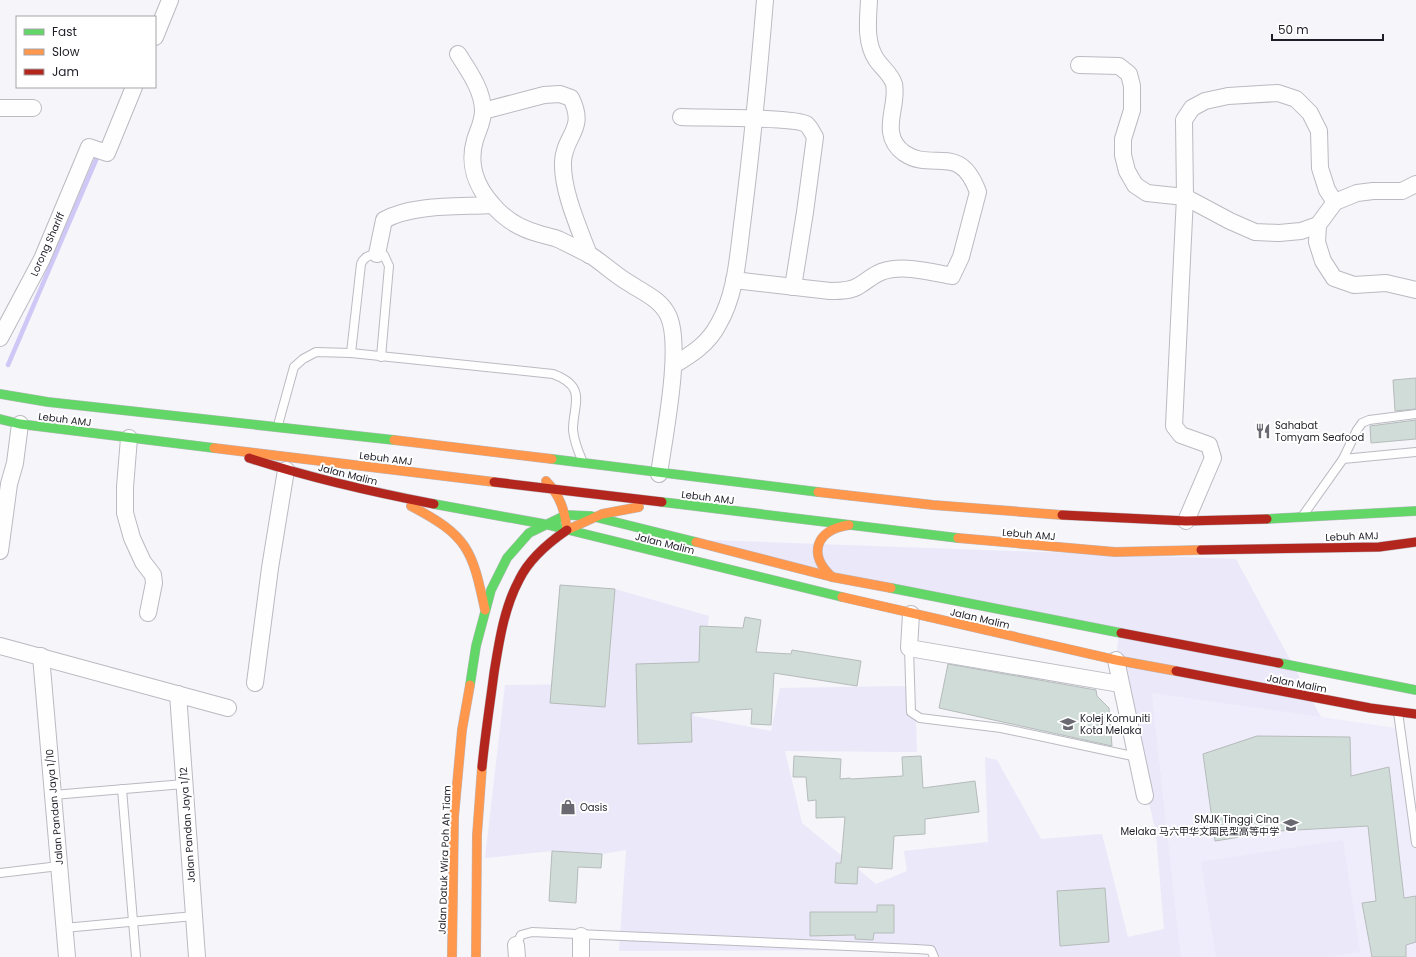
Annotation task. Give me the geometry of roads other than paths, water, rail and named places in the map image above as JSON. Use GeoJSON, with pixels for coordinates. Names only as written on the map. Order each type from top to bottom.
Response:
{"type":"FeatureCollection","features":[{"type":"Feature","properties":{"kind":"main road","name":"Lebuh AMJ"},"geometry":{"type":"LineString","coordinates":[[0,394],[48,402],[278,426],[491,451],[659,474],[933,505],[1057,515],[1186,521],[1301,518],[1416,511]]}},
{"type":"Feature","properties":{"kind":"main road","name":"Lebuh AMJ"},"geometry":{"type":"LineString","coordinates":[[0,419],[20,424],[129,438],[554,488],[731,511],[852,524],[981,541],[1115,552],[1379,546],[1416,542]]}},
{"type":"Feature","properties":{"kind":"main road","name":"Jalan Malim"},"geometry":{"type":"LineString","coordinates":[[221,449],[286,470],[389,495],[544,524],[911,614],[1116,660],[1416,714]]}},
{"type":"Feature","properties":{"kind":"main road"},"geometry":{"type":"LineString","coordinates":[[491,451],[525,465]]}},
{"type":"Feature","properties":{"kind":"main road"},"geometry":{"type":"LineString","coordinates":[[537,473],[554,488],[566,515],[567,530]]}},
{"type":"Feature","properties":{"kind":"main road"},"geometry":{"type":"LineString","coordinates":[[389,495],[437,520],[457,534],[466,545],[473,560],[485,611]]}},
{"type":"Feature","properties":{"kind":"main road"},"geometry":{"type":"LineString","coordinates":[[476,957],[478,816],[485,732],[497,654],[512,596],[519,579],[529,564],[555,538],[591,516],[623,508],[640,507],[731,511]]}},
{"type":"Feature","properties":{"kind":"main road","name":"Jalan Malim"},"geometry":{"type":"LineString","coordinates":[[544,524],[566,515],[591,516],[832,577],[1416,690]]}},
{"type":"Feature","properties":{"kind":"main road","name":"Jalan Datuk Wira Poh Ah Tiam"},"geometry":{"type":"LineString","coordinates":[[452,957],[454,817],[462,730],[476,646],[485,611],[498,573],[517,545],[530,533],[544,524]]}},
{"type":"Feature","properties":{"kind":"main road"},"geometry":{"type":"LineString","coordinates":[[832,577],[821,566],[818,553],[820,540],[828,530],[838,525],[852,524]]}},
{"type":"Feature","properties":{"kind":"street"},"geometry":{"type":"LineString","coordinates":[[156,35],[170,0]]}},
{"type":"Feature","properties":{"kind":"street"},"geometry":{"type":"LineString","coordinates":[[674,364],[707,342],[727,307],[734,280],[755,120],[765,0]]}},
{"type":"Feature","properties":{"kind":"street"},"geometry":{"type":"LineString","coordinates":[[734,280],[830,291],[843,291],[859,286],[882,271],[895,269],[952,276],[961,257],[978,192],[969,173],[962,166],[951,161],[916,158],[904,152],[896,144],[891,131],[890,116],[894,94],[894,84],[889,74],[876,60],[870,46],[868,32],[869,0]]}},
{"type":"Feature","properties":{"kind":"street"},"geometry":{"type":"LineString","coordinates":[[458,54],[480,93],[483,111],[472,153],[476,177],[480,187],[492,205],[503,216],[518,227],[558,239],[589,255],[628,283],[658,300],[668,316],[674,340],[674,364],[659,474]]}},
{"type":"Feature","properties":{"kind":"street"},"geometry":{"type":"LineString","coordinates":[[1079,64],[1119,66],[1129,74],[1132,86],[1132,110],[1123,139],[1122,155],[1127,172],[1135,185],[1147,193],[1185,197],[1230,222],[1255,232],[1279,233],[1301,231],[1318,225]]}},
{"type":"Feature","properties":{"kind":"street","name":"Lorong Shariff"},"geometry":{"type":"LineString","coordinates":[[0,338],[42,259],[89,147],[107,153],[134,88]]}},
{"type":"Feature","properties":{"kind":"street"},"geometry":{"type":"LineString","coordinates":[[1186,521],[1213,458],[1209,445],[1181,435],[1174,426],[1173,415],[1185,197],[1184,120],[1192,108],[1205,101],[1228,96],[1278,93],[1296,99],[1310,113],[1319,131],[1320,168],[1327,190],[1335,202]]}},
{"type":"Feature","properties":{"kind":"street"},"geometry":{"type":"LineString","coordinates":[[483,111],[544,95],[560,94],[571,98],[576,109],[578,122],[563,161],[564,178],[577,223],[589,255]]}},
{"type":"Feature","properties":{"kind":"street"},"geometry":{"type":"LineString","coordinates":[[0,108],[33,108]]}},
{"type":"Feature","properties":{"kind":"street"},"geometry":{"type":"LineString","coordinates":[[681,117],[805,123],[812,130],[815,136],[793,287]]}},
{"type":"Feature","properties":{"kind":"street"},"geometry":{"type":"LineString","coordinates":[[1416,184],[1402,191],[1373,191],[1357,193],[1335,202],[1318,225],[1317,242],[1323,261],[1334,278],[1354,285],[1386,283],[1416,290]]}},
{"type":"Feature","properties":{"kind":"street"},"geometry":{"type":"LineString","coordinates":[[377,254],[384,220],[394,215],[426,208],[492,205]]}},
{"type":"Feature","properties":{"kind":"street"},"geometry":{"type":"LineString","coordinates":[[0,551],[9,484],[15,463],[20,424]]}},
{"type":"Feature","properties":{"kind":"street"},"geometry":{"type":"LineString","coordinates":[[129,438],[125,487],[125,513],[132,538],[143,562],[153,575],[154,583],[148,613]]}},
{"type":"Feature","properties":{"kind":"street"},"geometry":{"type":"LineString","coordinates":[[255,683],[270,568],[286,470]]}},
{"type":"Feature","properties":{"kind":"street"},"geometry":{"type":"LineString","coordinates":[[911,614],[909,648],[1120,684]]}},
{"type":"Feature","properties":{"kind":"street"},"geometry":{"type":"LineString","coordinates":[[0,646],[42,656],[228,708]]}},
{"type":"Feature","properties":{"kind":"street","name":"Jalan Pandan Jaya 1/10"},"geometry":{"type":"LineString","coordinates":[[42,656],[67,957]]}},
{"type":"Feature","properties":{"kind":"street"},"geometry":{"type":"LineString","coordinates":[[1116,660],[1145,796]]}},
{"type":"Feature","properties":{"kind":"street","name":"Jalan Pandan Jaya 1/12"},"geometry":{"type":"LineString","coordinates":[[178,694],[197,957]]}},
{"type":"Feature","properties":{"kind":"street"},"geometry":{"type":"LineString","coordinates":[[581,936],[581,957]]}},
{"type":"Feature","properties":{"kind":"lane"},"geometry":{"type":"LineString","coordinates":[[351,353],[361,264],[363,259],[368,255],[377,254],[384,255],[389,266],[381,357]]}},
{"type":"Feature","properties":{"kind":"lane"},"geometry":{"type":"LineString","coordinates":[[278,426],[294,367],[303,359],[316,352],[351,353],[553,374],[563,378],[571,384],[576,394],[577,403],[573,430],[577,450],[583,463]]}},
{"type":"Feature","properties":{"kind":"lane"},"geometry":{"type":"LineString","coordinates":[[1301,518],[1344,459],[1362,423],[1369,420],[1416,414]]}},
{"type":"Feature","properties":{"kind":"lane"},"geometry":{"type":"LineString","coordinates":[[1344,459],[1416,452]]}},
{"type":"Feature","properties":{"kind":"lane"},"geometry":{"type":"LineString","coordinates":[[909,648],[911,712],[920,718],[1001,728],[1137,757]]}},
{"type":"Feature","properties":{"kind":"lane"},"geometry":{"type":"LineString","coordinates":[[1398,711],[1416,843]]}},
{"type":"Feature","properties":{"kind":"lane"},"geometry":{"type":"LineString","coordinates":[[53,795],[184,784]]}},
{"type":"Feature","properties":{"kind":"lane"},"geometry":{"type":"LineString","coordinates":[[122,789],[136,957]]}},
{"type":"Feature","properties":{"kind":"lane"},"geometry":{"type":"LineString","coordinates":[[0,872],[59,866]]}},
{"type":"Feature","properties":{"kind":"lane"},"geometry":{"type":"LineString","coordinates":[[64,928],[194,916]]}},
{"type":"Feature","properties":{"kind":"lane"},"geometry":{"type":"LineString","coordinates":[[516,951],[521,935],[532,932],[581,936],[916,949],[931,950],[934,957]]}},
{"type":"Feature","properties":{"kind":"waterway"},"geometry":{"type":"LineString","coordinates":[[8,365],[99,153]]}},
{"type":"Feature","properties":{"kind":"place","name":"Sahabat Tomyam Seafood"},"geometry":{"type":"Point","coordinates":[1263,431]}},
{"type":"Feature","properties":{"kind":"place","name":"Kolej Komuniti Kota Melaka"},"geometry":{"type":"Point","coordinates":[1068,724]}},
{"type":"Feature","properties":{"kind":"place","name":"Oasis"},"geometry":{"type":"Point","coordinates":[568,807]}},
{"type":"Feature","properties":{"kind":"place","name":"SMJK Tinggi Cina Melaka 马六甲华文国民型高等中学"},"geometry":{"type":"Point","coordinates":[1291,825]}}]}
